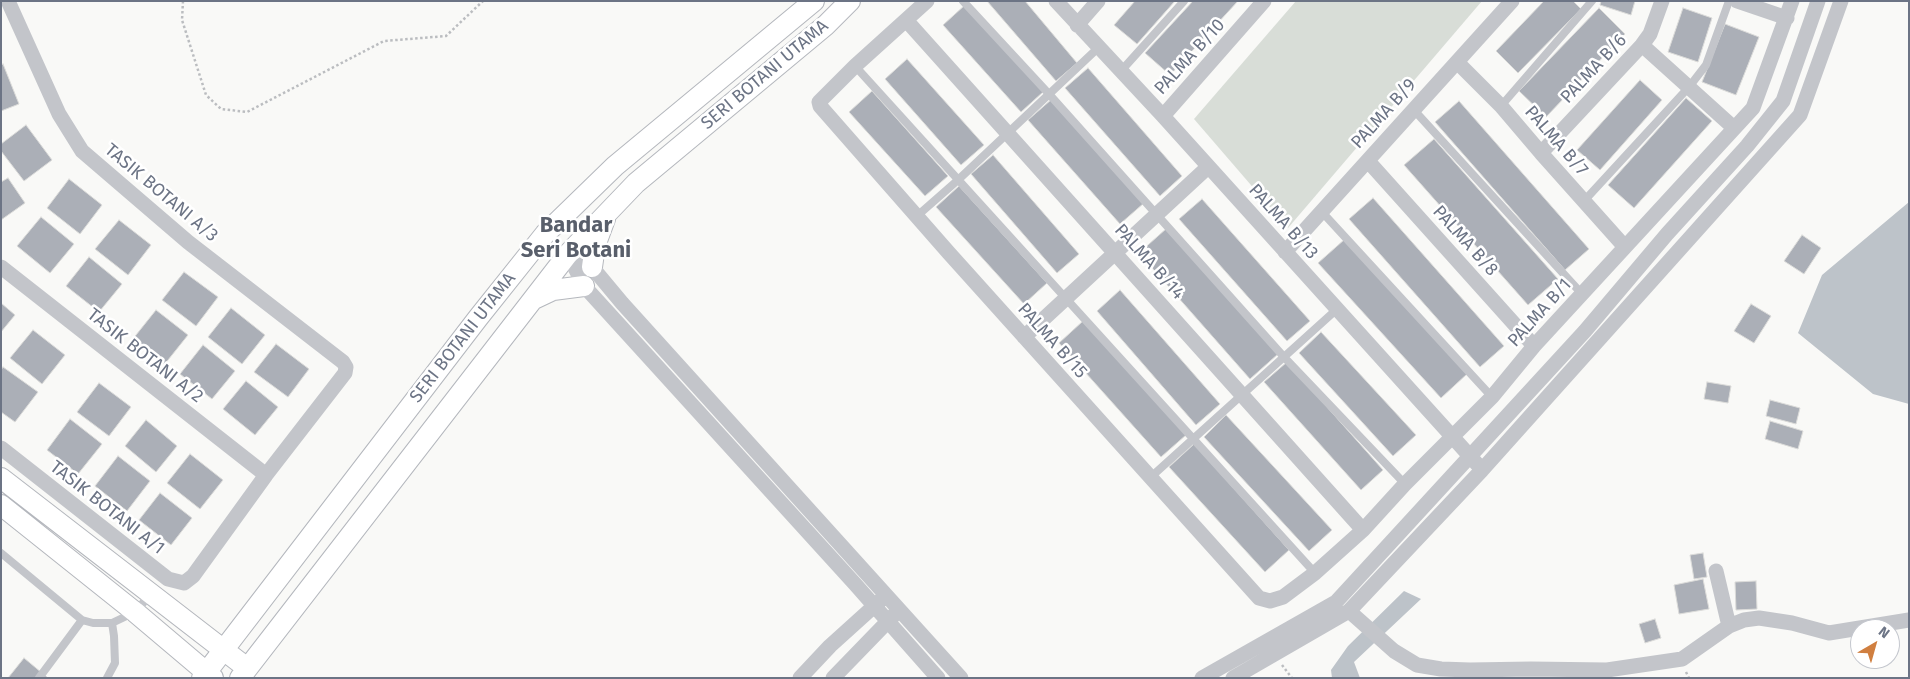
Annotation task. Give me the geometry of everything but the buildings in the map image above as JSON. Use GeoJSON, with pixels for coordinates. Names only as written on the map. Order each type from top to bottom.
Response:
{"type":"FeatureCollection","features":[{"type":"Feature","properties":{"kind":"main road","name":"SERI BOTANI UTAMA"},"geometry":{"type":"LineString","coordinates":[[207,676],[224,651],[545,234],[615,166],[814,1]]}},
{"type":"Feature","properties":{"kind":"main road","name":"SERI BOTANI UTAMA"},"geometry":{"type":"LineString","coordinates":[[244,673],[568,254],[636,182],[826,25],[850,1]]}},
{"type":"Feature","properties":{"kind":"main road"},"geometry":{"type":"LineString","coordinates":[[528,256],[545,252],[568,254],[566,242],[569,229],[599,182]]}},
{"type":"Feature","properties":{"kind":"main road"},"geometry":{"type":"LineString","coordinates":[[592,267],[595,246],[609,210]]}},
{"type":"Feature","properties":{"kind":"main road"},"geometry":{"type":"LineString","coordinates":[[532,300],[553,290],[584,286]]}},
{"type":"Feature","properties":{"kind":"main road"},"geometry":{"type":"LineString","coordinates":[[1,478],[224,651],[244,673]]}},
{"type":"Feature","properties":{"kind":"main road"},"geometry":{"type":"LineString","coordinates":[[1,505],[135,612],[207,676]]}},
{"type":"Feature","properties":{"kind":"street","name":"TASIK BOTANI A/3"},"geometry":{"type":"LineString","coordinates":[[8,1],[59,114],[82,151],[188,242],[343,362],[346,367],[345,373],[266,475]]}},
{"type":"Feature","properties":{"kind":"street"},"geometry":{"type":"LineString","coordinates":[[856,66],[927,1]]}},
{"type":"Feature","properties":{"kind":"street","name":"PALMA B/13"},"geometry":{"type":"LineString","coordinates":[[1056,1],[1163,116],[1482,470]]}},
{"type":"Feature","properties":{"kind":"street"},"geometry":{"type":"LineString","coordinates":[[1077,25],[1098,1]]}},
{"type":"Feature","properties":{"kind":"street","name":"PALMA B/9"},"geometry":{"type":"LineString","coordinates":[[1285,252],[1512,1]]}},
{"type":"Feature","properties":{"kind":"street","name":"PALMA B/6"},"geometry":{"type":"LineString","coordinates":[[1541,154],[1642,46],[1650,34],[1662,1]]}},
{"type":"Feature","properties":{"kind":"street"},"geometry":{"type":"LineString","coordinates":[[1737,1],[1787,18]]}},
{"type":"Feature","properties":{"kind":"street","name":"PALMA B/1"},"geometry":{"type":"LineString","coordinates":[[1259,598],[1270,601],[1283,597],[1315,573],[1363,530],[1492,397],[1534,346],[1624,246],[1692,177],[1753,108],[1792,1]]}},
{"type":"Feature","properties":{"kind":"street"},"geometry":{"type":"LineString","coordinates":[[1202,678],[1336,602],[1585,331],[1667,234],[1747,146],[1783,101],[1818,1]]}},
{"type":"Feature","properties":{"kind":"street"},"geometry":{"type":"LineString","coordinates":[[1233,678],[1354,616],[1800,115],[1841,1]]}},
{"type":"Feature","properties":{"kind":"street","name":"PALMA B/10"},"geometry":{"type":"LineString","coordinates":[[1163,116],[1263,2]]}},
{"type":"Feature","properties":{"kind":"street","name":"PALMA B/14"},"geometry":{"type":"LineString","coordinates":[[906,20],[1363,530]]}},
{"type":"Feature","properties":{"kind":"street"},"geometry":{"type":"LineString","coordinates":[[1642,46],[1734,128]]}},
{"type":"Feature","properties":{"kind":"street","name":"PALMA B/7"},"geometry":{"type":"LineString","coordinates":[[1457,62],[1501,106],[1541,154],[1624,246]]}},
{"type":"Feature","properties":{"kind":"street","name":"PALMA B/15"},"geometry":{"type":"LineString","coordinates":[[856,66],[822,99],[820,106],[948,252],[1152,476],[1259,598]]}},
{"type":"Feature","properties":{"kind":"street","name":"PALMA B/8"},"geometry":{"type":"LineString","coordinates":[[1368,161],[1534,346]]}},
{"type":"Feature","properties":{"kind":"street"},"geometry":{"type":"LineString","coordinates":[[1024,337],[1208,167]]}},
{"type":"Feature","properties":{"kind":"street"},"geometry":{"type":"LineString","coordinates":[[568,254],[592,267],[622,303],[961,678]]}},
{"type":"Feature","properties":{"kind":"street"},"geometry":{"type":"LineString","coordinates":[[568,254],[584,286],[938,678]]}},
{"type":"Feature","properties":{"kind":"street","name":"TASIK BOTANI A/2"},"geometry":{"type":"LineString","coordinates":[[1,267],[266,475]]}},
{"type":"Feature","properties":{"kind":"street","name":"TASIK BOTANI A/1"},"geometry":{"type":"LineString","coordinates":[[1,448],[168,579],[184,584],[193,576],[266,475]]}},
{"type":"Feature","properties":{"kind":"street"},"geometry":{"type":"LineString","coordinates":[[1716,571],[1729,626]]}},
{"type":"Feature","properties":{"kind":"street"},"geometry":{"type":"LineString","coordinates":[[800,678],[830,646],[887,595]]}},
{"type":"Feature","properties":{"kind":"street"},"geometry":{"type":"LineString","coordinates":[[832,678],[900,610]]}},
{"type":"Feature","properties":{"kind":"street"},"geometry":{"type":"LineString","coordinates":[[1354,616],[1394,650],[1417,665],[1441,670],[1607,670],[1682,659],[1729,626],[1744,620],[1759,618],[1792,623],[1829,633],[1909,620]]}},
{"type":"Feature","properties":{"kind":"lane"},"geometry":{"type":"LineString","coordinates":[[963,1],[1049,94],[1284,357],[1406,484]]}},
{"type":"Feature","properties":{"kind":"lane"},"geometry":{"type":"LineString","coordinates":[[1121,71],[1184,1]]}},
{"type":"Feature","properties":{"kind":"lane"},"geometry":{"type":"LineString","coordinates":[[1501,106],[1592,1]]}},
{"type":"Feature","properties":{"kind":"lane"},"geometry":{"type":"LineString","coordinates":[[1584,201],[1689,87],[1706,65],[1729,1]]}},
{"type":"Feature","properties":{"kind":"lane"},"geometry":{"type":"LineString","coordinates":[[917,216],[958,180],[1098,48]]}},
{"type":"Feature","properties":{"kind":"lane"},"geometry":{"type":"LineString","coordinates":[[856,66],[1315,573]]}},
{"type":"Feature","properties":{"kind":"lane"},"geometry":{"type":"LineString","coordinates":[[1413,109],[1582,294]]}},
{"type":"Feature","properties":{"kind":"lane"},"geometry":{"type":"LineString","coordinates":[[1322,212],[1492,397]]}},
{"type":"Feature","properties":{"kind":"lane"},"geometry":{"type":"LineString","coordinates":[[1152,476],[1243,396],[1336,310]]}},
{"type":"Feature","properties":{"kind":"lane"},"geometry":{"type":"LineString","coordinates":[[1,553],[82,620],[93,623],[112,623],[135,612],[150,595]]}},
{"type":"Feature","properties":{"kind":"lane"},"geometry":{"type":"LineString","coordinates":[[39,678],[82,620]]}},
{"type":"Feature","properties":{"kind":"lane"},"geometry":{"type":"LineString","coordinates":[[107,678],[115,663],[112,623]]}},
{"type":"Feature","properties":{"kind":"path"},"geometry":{"type":"LineString","coordinates":[[183,1],[182,20],[206,95],[221,109],[248,112],[384,41],[446,36],[483,1]]}},
{"type":"Feature","properties":{"kind":"shaded area"},"geometry":{"type":"Polygon","coordinates":[[[1296,1],[1482,1],[1288,228],[1194,119],[1296,1]]]}},
{"type":"Feature","properties":{"kind":"shaded area"},"geometry":{"type":"Polygon","coordinates":[[[1909,202],[1909,404],[1873,394],[1798,333],[1822,275],[1909,202]]]}},
{"type":"Feature","properties":{"kind":"shaded area"},"geometry":{"type":"Polygon","coordinates":[[[1404,591],[1421,599],[1354,662],[1360,678],[1332,678],[1331,670],[1348,646],[1404,591]]]}},
{"type":"Feature","properties":{"kind":"district","name":"Bandar Seri Botani"},"geometry":{"type":"Point","coordinates":[576,238]}}]}
